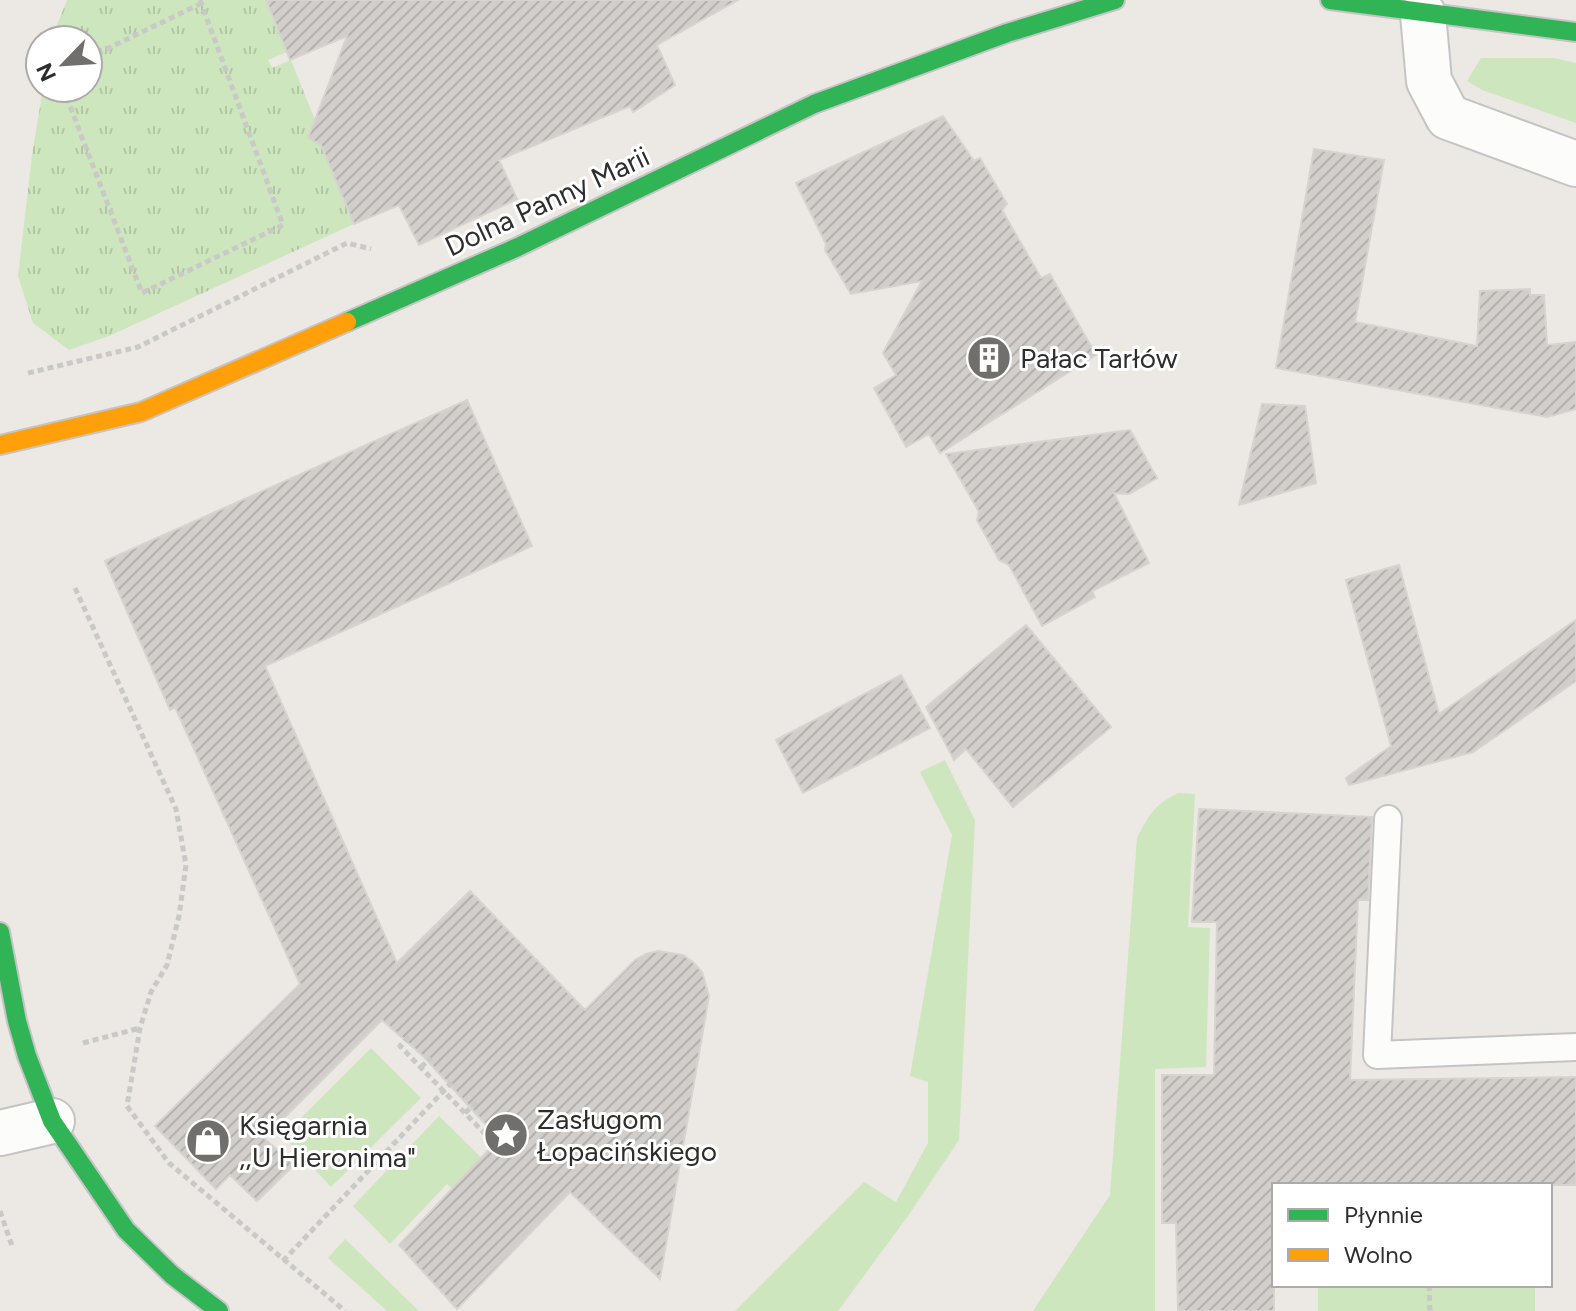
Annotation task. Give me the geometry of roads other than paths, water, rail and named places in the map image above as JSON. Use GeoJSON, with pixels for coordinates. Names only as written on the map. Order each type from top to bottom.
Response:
{"type":"FeatureCollection","features":[{"type":"Feature","properties":{"kind":"street","name":"Dolna Panny Marii"},"geometry":{"type":"LineString","coordinates":[[0,445],[141,412],[518,247],[814,104],[1007,33],[1115,0]]}},
{"type":"Feature","properties":{"kind":"street"},"geometry":{"type":"LineString","coordinates":[[1330,0],[1576,32]]}},
{"type":"Feature","properties":{"kind":"street"},"geometry":{"type":"LineString","coordinates":[[1423,14],[1429,81],[1448,117],[1576,164]]}},
{"type":"Feature","properties":{"kind":"street"},"geometry":{"type":"LineString","coordinates":[[0,932],[17,1021],[52,1121],[126,1230],[172,1275],[219,1311]]}},
{"type":"Feature","properties":{"kind":"street"},"geometry":{"type":"LineString","coordinates":[[0,1133],[52,1121]]}},
{"type":"Feature","properties":{"kind":"lane"},"geometry":{"type":"LineString","coordinates":[[1388,819],[1377,1055],[1576,1047]]}},
{"type":"Feature","properties":{"kind":"place","name":"Pałac Tarłów"},"geometry":{"type":"Point","coordinates":[989,358]}},
{"type":"Feature","properties":{"kind":"place","name":"Zasługom Łopacińskiego"},"geometry":{"type":"Point","coordinates":[506,1135]}},
{"type":"Feature","properties":{"kind":"place","name":"Księgarnia ,,U Hieronima\""},"geometry":{"type":"Point","coordinates":[208,1141]}}]}
